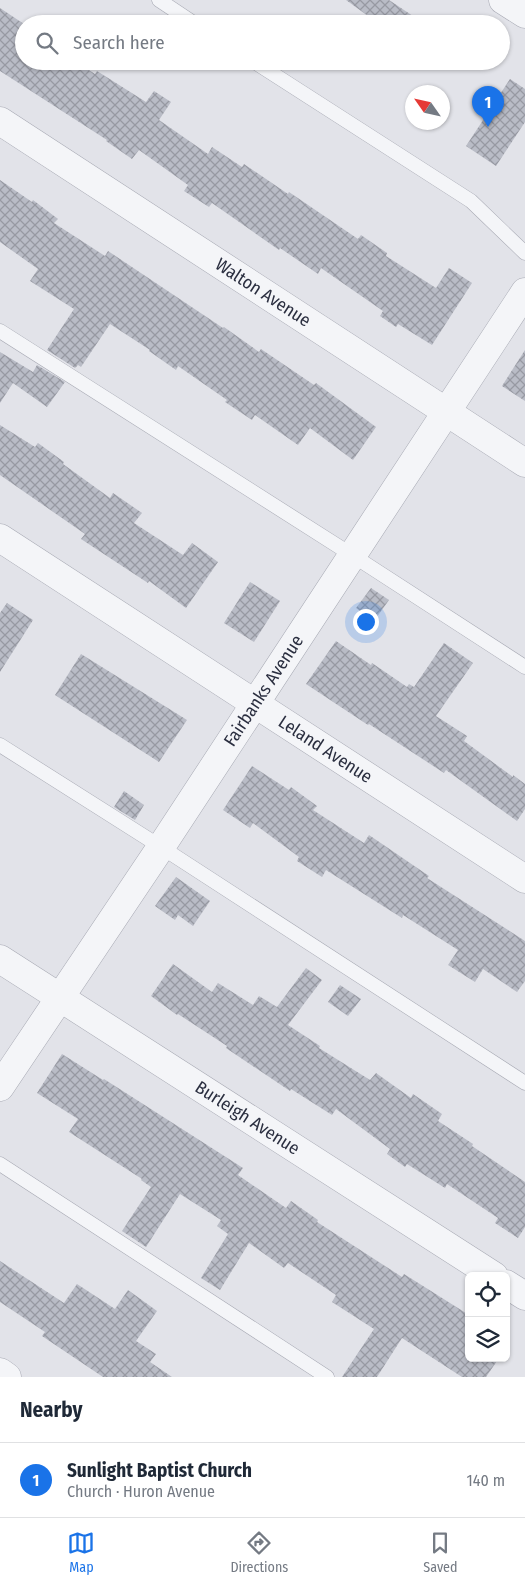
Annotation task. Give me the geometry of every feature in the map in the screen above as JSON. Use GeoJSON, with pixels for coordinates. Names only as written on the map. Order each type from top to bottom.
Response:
{"type":"FeatureCollection","features":[{"type":"Feature","properties":{"kind":"street"},"geometry":{"type":"LineString","coordinates":[[503,0],[525,14]]}},
{"type":"Feature","properties":{"kind":"street","name":"Walton Avenue"},"geometry":{"type":"LineString","coordinates":[[0,121],[525,463]]}},
{"type":"Feature","properties":{"kind":"street","name":"Fairbanks Avenue"},"geometry":{"type":"LineString","coordinates":[[0,1087],[161,847],[525,292]]}},
{"type":"Feature","properties":{"kind":"street","name":"Leland Avenue"},"geometry":{"type":"LineString","coordinates":[[0,538],[525,879]]}},
{"type":"Feature","properties":{"kind":"street","name":"Burleigh Avenue"},"geometry":{"type":"LineString","coordinates":[[0,959],[488,1272]]}},
{"type":"Feature","properties":{"kind":"street"},"geometry":{"type":"LineString","coordinates":[[510,1287],[525,1296]]}},
{"type":"Feature","properties":{"kind":"street"},"geometry":{"type":"LineString","coordinates":[[0,1372],[7,1377]]}},
{"type":"Feature","properties":{"kind":"lane"},"geometry":{"type":"LineString","coordinates":[[158,0],[181,15]]}},
{"type":"Feature","properties":{"kind":"lane"},"geometry":{"type":"LineString","coordinates":[[268,70],[471,201],[525,252]]}},
{"type":"Feature","properties":{"kind":"lane"},"geometry":{"type":"LineString","coordinates":[[0,331],[525,667]]}},
{"type":"Feature","properties":{"kind":"lane"},"geometry":{"type":"LineString","coordinates":[[0,745],[525,1083]]}},
{"type":"Feature","properties":{"kind":"lane"},"geometry":{"type":"LineString","coordinates":[[0,1164],[327,1377]]}},
{"type":"Feature","properties":{"kind":"building"},"geometry":{"type":"Polygon","coordinates":[[[346,0],[389,0],[412,15],[367,15],[346,0]]]}},
{"type":"Feature","properties":{"kind":"building"},"geometry":{"type":"Polygon","coordinates":[[[0,8],[15,18],[15,70],[89,70],[95,74],[97,71],[146,102],[154,91],[171,102],[159,120],[208,154],[212,147],[242,167],[244,164],[358,239],[361,235],[387,253],[386,256],[436,288],[449,268],[472,283],[432,345],[398,324],[396,327],[380,316],[383,311],[321,268],[318,274],[280,248],[279,250],[212,203],[209,207],[184,191],[188,185],[139,150],[132,159],[107,140],[0,71],[0,8]]]}},
{"type":"Feature","properties":{"kind":"building"},"geometry":{"type":"Polygon","coordinates":[[[510,79],[525,89],[525,122],[496,166],[466,146],[510,79]]]}},
{"type":"Feature","properties":{"kind":"building"},"geometry":{"type":"Polygon","coordinates":[[[0,180],[32,202],[33,200],[58,219],[54,223],[105,256],[108,251],[259,352],[261,349],[314,385],[316,383],[376,427],[353,460],[310,428],[298,445],[255,415],[252,420],[178,366],[176,370],[150,350],[110,324],[81,367],[78,365],[75,368],[47,350],[74,309],[30,281],[38,269],[0,242],[0,180]]]}},
{"type":"Feature","properties":{"kind":"building"},"geometry":{"type":"Polygon","coordinates":[[[525,350],[525,401],[502,386],[525,350]]]}},
{"type":"Feature","properties":{"kind":"building"},"geometry":{"type":"Polygon","coordinates":[[[0,352],[33,372],[37,365],[65,382],[47,407],[13,383],[0,403],[0,352]]]}},
{"type":"Feature","properties":{"kind":"building"},"geometry":{"type":"Polygon","coordinates":[[[0,425],[35,447],[38,443],[64,462],[63,464],[110,498],[113,493],[142,513],[134,523],[183,555],[192,543],[218,562],[186,608],[149,581],[148,583],[81,539],[85,534],[0,475],[0,425]]]}},
{"type":"Feature","properties":{"kind":"building"},"geometry":{"type":"Polygon","coordinates":[[[250,582],[280,601],[254,642],[224,623],[250,582]]]}},
{"type":"Feature","properties":{"kind":"building"},"geometry":{"type":"Polygon","coordinates":[[[371,588],[389,600],[374,621],[356,608],[371,588]]]}},
{"type":"Feature","properties":{"kind":"building"},"geometry":{"type":"Polygon","coordinates":[[[7,603],[33,620],[0,672],[0,613],[7,603]]]}},
{"type":"Feature","properties":{"kind":"building"},"geometry":{"type":"Polygon","coordinates":[[[336,641],[407,687],[409,684],[414,687],[444,643],[473,663],[436,716],[467,736],[464,741],[525,784],[525,809],[517,821],[446,770],[444,773],[306,684],[336,641]]]}},
{"type":"Feature","properties":{"kind":"building"},"geometry":{"type":"Polygon","coordinates":[[[81,654],[187,720],[159,762],[55,695],[81,654]]]}},
{"type":"Feature","properties":{"kind":"building"},"geometry":{"type":"Polygon","coordinates":[[[252,766],[289,790],[291,787],[317,806],[313,810],[364,843],[369,835],[429,876],[427,878],[525,941],[525,981],[517,992],[483,969],[475,982],[448,965],[458,950],[403,915],[402,918],[326,870],[322,877],[297,861],[299,857],[253,823],[250,828],[223,810],[252,766]]]}},
{"type":"Feature","properties":{"kind":"building"},"geometry":{"type":"Polygon","coordinates":[[[124,791],[144,805],[135,820],[114,807],[124,791]]]}},
{"type":"Feature","properties":{"kind":"building"},"geometry":{"type":"Polygon","coordinates":[[[176,877],[210,901],[193,926],[178,915],[175,920],[155,906],[176,877]]]}},
{"type":"Feature","properties":{"kind":"building"},"geometry":{"type":"Polygon","coordinates":[[[173,964],[212,992],[218,983],[253,1005],[259,996],[277,1007],[306,968],[322,980],[288,1025],[320,1046],[319,1048],[370,1080],[376,1073],[411,1098],[413,1094],[442,1114],[438,1121],[525,1182],[525,1227],[518,1238],[495,1223],[498,1218],[447,1184],[445,1188],[407,1164],[405,1167],[387,1154],[390,1149],[336,1109],[332,1115],[291,1089],[290,1091],[226,1048],[227,1046],[177,1015],[151,996],[173,964]]]}},
{"type":"Feature","properties":{"kind":"building"},"geometry":{"type":"Polygon","coordinates":[[[340,985],[361,999],[348,1016],[328,1002],[340,985]]]}},
{"type":"Feature","properties":{"kind":"building"},"geometry":{"type":"Polygon","coordinates":[[[62,1054],[243,1168],[238,1175],[286,1208],[291,1201],[318,1220],[317,1222],[402,1277],[404,1274],[465,1312],[465,1362],[496,1362],[486,1377],[462,1377],[402,1338],[377,1377],[342,1377],[374,1329],[332,1302],[336,1295],[288,1263],[284,1268],[249,1243],[220,1290],[201,1278],[228,1234],[217,1226],[221,1220],[180,1194],[146,1247],[122,1231],[151,1187],[142,1179],[69,1132],[78,1119],[37,1093],[62,1054]]]}},
{"type":"Feature","properties":{"kind":"building"},"geometry":{"type":"Polygon","coordinates":[[[0,1261],[64,1303],[77,1284],[115,1309],[128,1290],[157,1311],[136,1341],[156,1354],[150,1362],[172,1377],[103,1377],[42,1336],[45,1332],[0,1302],[0,1261]]]}},
{"type":"Feature","properties":{"kind":"place","name":"Sunlight Baptist Church"},"geometry":{"type":"Point","coordinates":[488,127]}}]}
